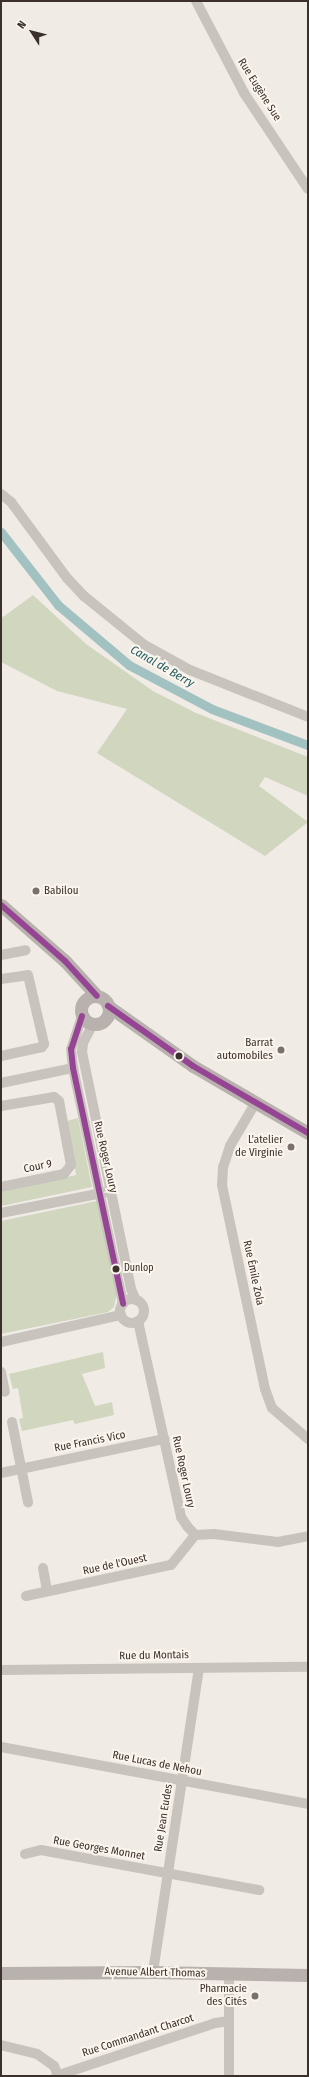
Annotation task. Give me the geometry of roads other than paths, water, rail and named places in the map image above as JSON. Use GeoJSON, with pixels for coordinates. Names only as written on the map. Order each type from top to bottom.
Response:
{"type":"FeatureCollection","features":[{"type":"Feature","properties":{"kind":"main road"},"geometry":{"type":"LineString","coordinates":[[1,904],[77,972],[97,996],[104,999],[108,1006],[109,1014],[99,1023]]}},
{"type":"Feature","properties":{"kind":"main road"},"geometry":{"type":"LineString","coordinates":[[77,972],[84,1001],[82,1016],[99,1023],[128,1023],[145,1030]]}},
{"type":"Feature","properties":{"kind":"main road"},"geometry":{"type":"LineString","coordinates":[[84,1001],[97,996]]}},
{"type":"Feature","properties":{"kind":"main road"},"geometry":{"type":"LineString","coordinates":[[108,1006],[145,1030],[193,1066],[308,1133]]}},
{"type":"Feature","properties":{"kind":"main road","name":"Avenue Albert Thomas"},"geometry":{"type":"LineString","coordinates":[[1,1973],[153,1972],[229,1975],[308,1975]]}},
{"type":"Feature","properties":{"kind":"street","name":"Rue Eugène Sue"},"geometry":{"type":"LineString","coordinates":[[196,1],[244,93],[308,189]]}},
{"type":"Feature","properties":{"kind":"street"},"geometry":{"type":"LineString","coordinates":[[1,494],[11,502],[67,578],[84,596],[143,644],[190,670],[308,717]]}},
{"type":"Feature","properties":{"kind":"street"},"geometry":{"type":"LineString","coordinates":[[1,955],[26,950]]}},
{"type":"Feature","properties":{"kind":"street"},"geometry":{"type":"LineString","coordinates":[[1,979],[28,975],[44,1044],[42,1047],[1,1056]]}},
{"type":"Feature","properties":{"kind":"street","name":"Rue Roger Loury"},"geometry":{"type":"LineString","coordinates":[[82,1016],[71,1049],[73,1068],[136,1300],[142,1304],[144,1312],[138,1321],[181,1517],[195,1535]]}},
{"type":"Feature","properties":{"kind":"street","name":"Rue Roger Loury"},"geometry":{"type":"LineString","coordinates":[[99,1023],[83,1043],[82,1052],[106,1192],[123,1304],[121,1315]]}},
{"type":"Feature","properties":{"kind":"street"},"geometry":{"type":"LineString","coordinates":[[1,1083],[73,1068]]}},
{"type":"Feature","properties":{"kind":"street","name":"Cour 9"},"geometry":{"type":"LineString","coordinates":[[1,1106],[54,1097],[59,1101],[71,1165],[64,1174],[1,1187]]}},
{"type":"Feature","properties":{"kind":"street","name":"Rue Émile Zola"},"geometry":{"type":"LineString","coordinates":[[256,1102],[230,1146],[223,1167],[222,1185],[265,1389],[272,1408],[308,1439]]}},
{"type":"Feature","properties":{"kind":"street"},"geometry":{"type":"LineString","coordinates":[[1,1213],[106,1192]]}},
{"type":"Feature","properties":{"kind":"street"},"geometry":{"type":"LineString","coordinates":[[123,1304],[128,1300],[136,1300]]}},
{"type":"Feature","properties":{"kind":"street"},"geometry":{"type":"LineString","coordinates":[[1,1342],[121,1315],[127,1321],[138,1321]]}},
{"type":"Feature","properties":{"kind":"street"},"geometry":{"type":"LineString","coordinates":[[1,1372],[5,1392]]}},
{"type":"Feature","properties":{"kind":"street"},"geometry":{"type":"LineString","coordinates":[[12,1422],[28,1502]]}},
{"type":"Feature","properties":{"kind":"street","name":"Rue Francis Vico"},"geometry":{"type":"LineString","coordinates":[[1,1473],[164,1439]]}},
{"type":"Feature","properties":{"kind":"street"},"geometry":{"type":"LineString","coordinates":[[195,1535],[214,1534],[278,1542],[308,1536]]}},
{"type":"Feature","properties":{"kind":"street","name":"Rue de l'Ouest"},"geometry":{"type":"LineString","coordinates":[[26,1596],[171,1565],[195,1535]]}},
{"type":"Feature","properties":{"kind":"street"},"geometry":{"type":"LineString","coordinates":[[43,1568],[47,1591]]}},
{"type":"Feature","properties":{"kind":"street","name":"Rue du Montais"},"geometry":{"type":"LineString","coordinates":[[1,1670],[308,1667]]}},
{"type":"Feature","properties":{"kind":"street","name":"Rue Jean Eudes"},"geometry":{"type":"LineString","coordinates":[[153,1972],[199,1668]]}},
{"type":"Feature","properties":{"kind":"street","name":"Rue Lucas de Nehou"},"geometry":{"type":"LineString","coordinates":[[1,1747],[182,1782],[308,1804]]}},
{"type":"Feature","properties":{"kind":"street","name":"Rue Georges Monnet"},"geometry":{"type":"LineString","coordinates":[[26,1854],[41,1850],[259,1890]]}},
{"type":"Feature","properties":{"kind":"street"},"geometry":{"type":"LineString","coordinates":[[229,1975],[229,2076]]}},
{"type":"Feature","properties":{"kind":"street","name":"Rue Commandant Charcot"},"geometry":{"type":"LineString","coordinates":[[57,2076],[215,2023],[229,2021]]}},
{"type":"Feature","properties":{"kind":"street"},"geometry":{"type":"LineString","coordinates":[[1,2045],[37,2054],[54,2066],[57,2076]]}},
{"type":"Feature","properties":{"kind":"waterway","name":"Canal de Berry"},"geometry":{"type":"LineString","coordinates":[[1,532],[58,605],[129,665],[212,709],[308,745]]}},
{"type":"Feature","properties":{"kind":"place","name":"Babilou"},"geometry":{"type":"Point","coordinates":[36,891]}},
{"type":"Feature","properties":{"kind":"place","name":"Barrat automobiles"},"geometry":{"type":"Point","coordinates":[281,1050]}},
{"type":"Feature","properties":{"kind":"place","name":"L'atelier de Virginie"},"geometry":{"type":"Point","coordinates":[291,1147]}},
{"type":"Feature","properties":{"kind":"place","name":"Dunlop"},"geometry":{"type":"Point","coordinates":[116,1269]}},
{"type":"Feature","properties":{"kind":"place","name":"Pharmacie des Cités"},"geometry":{"type":"Point","coordinates":[255,1996]}}]}
